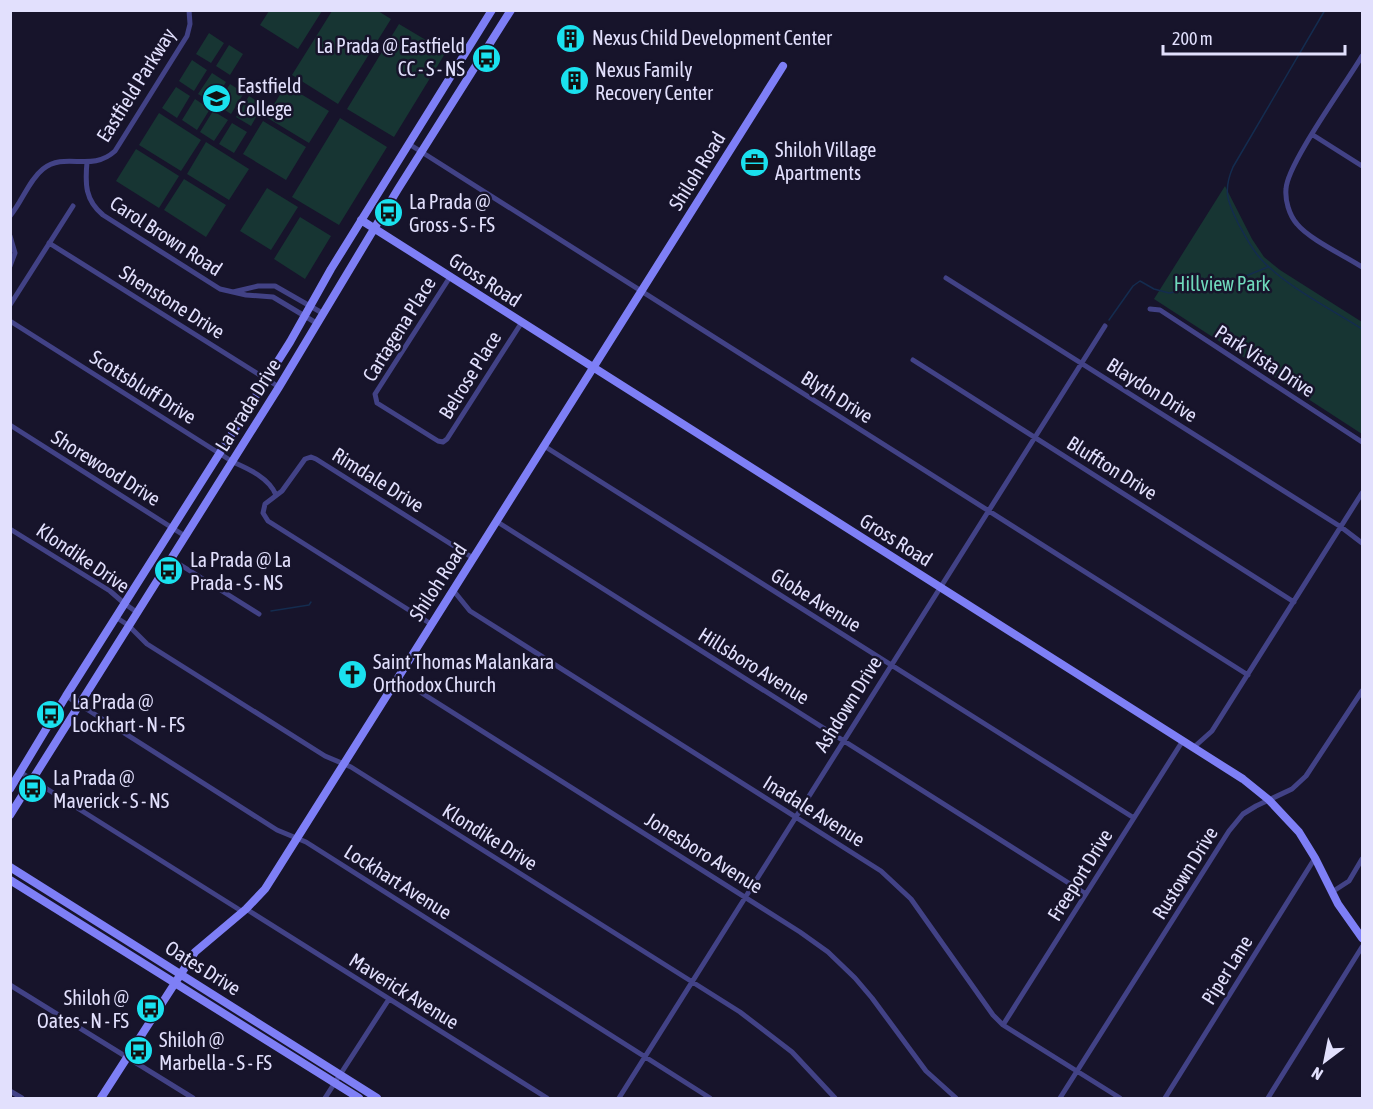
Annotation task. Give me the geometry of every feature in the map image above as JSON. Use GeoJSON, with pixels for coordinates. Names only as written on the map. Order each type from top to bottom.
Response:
{"type":"FeatureCollection","features":[{"type":"Feature","properties":{"kind":"main road","name":"La Prada Drive"},"geometry":{"type":"LineString","coordinates":[[10,789],[266,379],[492,10]]}},
{"type":"Feature","properties":{"kind":"main road","name":"La Prada Drive"},"geometry":{"type":"LineString","coordinates":[[10,815],[233,462],[374,228],[511,10]]}},
{"type":"Feature","properties":{"kind":"main road"},"geometry":{"type":"LineString","coordinates":[[481,29],[494,37]]}},
{"type":"Feature","properties":{"kind":"main road","name":"Shiloh Road"},"geometry":{"type":"LineString","coordinates":[[102,1098],[195,952],[265,889],[783,66]]}},
{"type":"Feature","properties":{"kind":"main road","name":"Gross Road"},"geometry":{"type":"LineString","coordinates":[[362,220],[939,588],[1244,779],[1269,800],[1294,826],[1315,858],[1338,904],[1362,938]]}},
{"type":"Feature","properties":{"kind":"main road","name":"Oates Drive"},"geometry":{"type":"LineString","coordinates":[[10,867],[377,1098]]}},
{"type":"Feature","properties":{"kind":"main road","name":"Oates Drive"},"geometry":{"type":"LineString","coordinates":[[10,880],[359,1098]]}},
{"type":"Feature","properties":{"kind":"street","name":"Eastfield Parkway"},"geometry":{"type":"LineString","coordinates":[[10,216],[41,170],[56,162],[87,162],[107,158],[115,151],[187,36],[190,24],[189,10]]}},
{"type":"Feature","properties":{"kind":"street"},"geometry":{"type":"LineString","coordinates":[[1362,56],[1360,64],[1289,176],[1286,188],[1290,213],[1296,223],[1362,267]]}},
{"type":"Feature","properties":{"kind":"street"},"geometry":{"type":"LineString","coordinates":[[1313,135],[1362,166]]}},
{"type":"Feature","properties":{"kind":"street","name":"Blyth Drive"},"geometry":{"type":"LineString","coordinates":[[409,144],[1248,675]]}},
{"type":"Feature","properties":{"kind":"street","name":"Carol Brown Road"},"geometry":{"type":"LineString","coordinates":[[87,162],[85,184],[87,194],[98,211],[214,285],[232,293],[273,297],[318,324]]}},
{"type":"Feature","properties":{"kind":"street"},"geometry":{"type":"LineString","coordinates":[[10,305],[73,206]]}},
{"type":"Feature","properties":{"kind":"street"},"geometry":{"type":"LineString","coordinates":[[10,236],[15,253],[10,266]]}},
{"type":"Feature","properties":{"kind":"street","name":"Shenstone Drive"},"geometry":{"type":"LineString","coordinates":[[50,243],[279,387]]}},
{"type":"Feature","properties":{"kind":"street","name":"Cartagena Place"},"geometry":{"type":"LineString","coordinates":[[442,442],[377,403],[375,394],[450,277]]}},
{"type":"Feature","properties":{"kind":"street","name":"Blaydon Drive"},"geometry":{"type":"LineString","coordinates":[[946,278],[1341,527]]}},
{"type":"Feature","properties":{"kind":"street","name":"Carol Brown Road"},"geometry":{"type":"LineString","coordinates":[[232,293],[258,286],[275,286],[324,314]]}},
{"type":"Feature","properties":{"kind":"street","name":"Park Vista Drive"},"geometry":{"type":"LineString","coordinates":[[1150,309],[1160,310],[1362,442]]}},
{"type":"Feature","properties":{"kind":"street","name":"Scottsbluff Drive"},"geometry":{"type":"LineString","coordinates":[[10,321],[233,462],[264,479],[276,495]]}},
{"type":"Feature","properties":{"kind":"street","name":"Belrose Place"},"geometry":{"type":"LineString","coordinates":[[442,442],[447,439],[522,322]]}},
{"type":"Feature","properties":{"kind":"street","name":"Ashdown Drive"},"geometry":{"type":"LineString","coordinates":[[619,1098],[1105,326]]}},
{"type":"Feature","properties":{"kind":"street","name":"Bluffton Drive"},"geometry":{"type":"LineString","coordinates":[[913,360],[1294,602]]}},
{"type":"Feature","properties":{"kind":"street","name":"Shorewood Drive"},"geometry":{"type":"LineString","coordinates":[[10,425],[185,536]]}},
{"type":"Feature","properties":{"kind":"street","name":"Globe Avenue"},"geometry":{"type":"LineString","coordinates":[[544,446],[1134,818]]}},
{"type":"Feature","properties":{"kind":"street","name":"Rimdale Drive"},"geometry":{"type":"LineString","coordinates":[[276,495],[287,485],[305,459],[311,457],[473,558]]}},
{"type":"Feature","properties":{"kind":"street"},"geometry":{"type":"LineString","coordinates":[[1193,748],[1212,732],[1362,493]]}},
{"type":"Feature","properties":{"kind":"street"},"geometry":{"type":"LineString","coordinates":[[276,495],[263,508],[262,513],[268,521],[431,624]]}},
{"type":"Feature","properties":{"kind":"street","name":"Hillsboro Avenue"},"geometry":{"type":"LineString","coordinates":[[496,521],[1086,894]]}},
{"type":"Feature","properties":{"kind":"street"},"geometry":{"type":"LineString","coordinates":[[1341,527],[1362,543]]}},
{"type":"Feature","properties":{"kind":"street","name":"Klondike Drive"},"geometry":{"type":"LineString","coordinates":[[10,529],[110,591],[138,613]]}},
{"type":"Feature","properties":{"kind":"street"},"geometry":{"type":"LineString","coordinates":[[171,559],[259,614]]}},
{"type":"Feature","properties":{"kind":"street","name":"Inadale Avenue"},"geometry":{"type":"LineString","coordinates":[[453,590],[470,611],[881,871],[911,899],[993,1015],[1003,1025],[1120,1098]]}},
{"type":"Feature","properties":{"kind":"street","name":"Klondike Drive"},"geometry":{"type":"LineString","coordinates":[[117,618],[128,625],[147,644],[325,756],[344,764],[740,1012],[798,1059],[835,1098]]}},
{"type":"Feature","properties":{"kind":"street","name":"Jonesboro Avenue"},"geometry":{"type":"LineString","coordinates":[[398,678],[800,932],[828,952],[872,998],[926,1071],[956,1098]]}},
{"type":"Feature","properties":{"kind":"street","name":"Rustown Drive"},"geometry":{"type":"LineString","coordinates":[[1060,1098],[1229,831],[1243,814],[1292,789],[1306,776],[1362,691]]}},
{"type":"Feature","properties":{"kind":"street","name":"Lockhart Avenue"},"geometry":{"type":"LineString","coordinates":[[66,696],[277,830],[297,838],[710,1098]]}},
{"type":"Feature","properties":{"kind":"street","name":"Freeport Drive"},"geometry":{"type":"LineString","coordinates":[[1003,1025],[1182,742]]}},
{"type":"Feature","properties":{"kind":"street","name":"Maverick Avenue"},"geometry":{"type":"LineString","coordinates":[[20,772],[547,1098]]}},
{"type":"Feature","properties":{"kind":"street","name":"Piper Lane"},"geometry":{"type":"LineString","coordinates":[[1165,1098],[1315,858]]}},
{"type":"Feature","properties":{"kind":"street"},"geometry":{"type":"LineString","coordinates":[[1332,892],[1349,881],[1362,859]]}},
{"type":"Feature","properties":{"kind":"street"},"geometry":{"type":"LineString","coordinates":[[1268,1098],[1362,947]]}},
{"type":"Feature","properties":{"kind":"street"},"geometry":{"type":"LineString","coordinates":[[10,985],[193,1098]]}},
{"type":"Feature","properties":{"kind":"street"},"geometry":{"type":"LineString","coordinates":[[326,1098],[388,999]]}},
{"type":"Feature","properties":{"kind":"street"},"geometry":{"type":"LineString","coordinates":[[10,1091],[22,1098]]}},
{"type":"Feature","properties":{"kind":"green space"},"geometry":{"type":"Polygon","coordinates":[[[269,11],[322,11],[298,49],[260,25],[269,11]]]}},
{"type":"Feature","properties":{"kind":"green space"},"geometry":{"type":"Polygon","coordinates":[[[332,11],[378,11],[391,19],[338,104],[292,75],[332,11]]]}},
{"type":"Feature","properties":{"kind":"green space"},"geometry":{"type":"Polygon","coordinates":[[[399,24],[446,52],[394,137],[347,109],[399,24]]]}},
{"type":"Feature","properties":{"kind":"green space"},"geometry":{"type":"Polygon","coordinates":[[[209,33],[224,43],[211,63],[196,54],[209,33]]]}},
{"type":"Feature","properties":{"kind":"green space"},"geometry":{"type":"Polygon","coordinates":[[[229,45],[243,54],[230,75],[216,66],[229,45]]]}},
{"type":"Feature","properties":{"kind":"green space"},"geometry":{"type":"Polygon","coordinates":[[[192,60],[207,70],[194,91],[179,81],[192,60]]]}},
{"type":"Feature","properties":{"kind":"green space"},"geometry":{"type":"Polygon","coordinates":[[[212,73],[226,82],[213,103],[198,94],[212,73]]]}},
{"type":"Feature","properties":{"kind":"green space"},"geometry":{"type":"Polygon","coordinates":[[[230,84],[244,93],[231,114],[217,105],[230,84]]]}},
{"type":"Feature","properties":{"kind":"green space"},"geometry":{"type":"Polygon","coordinates":[[[286,85],[329,111],[309,143],[266,117],[286,85]]]}},
{"type":"Feature","properties":{"kind":"green space"},"geometry":{"type":"Polygon","coordinates":[[[176,87],[190,96],[177,118],[162,108],[176,87]]]}},
{"type":"Feature","properties":{"kind":"green space"},"geometry":{"type":"Polygon","coordinates":[[[249,96],[263,105],[251,126],[236,117],[249,96]]]}},
{"type":"Feature","properties":{"kind":"green space"},"geometry":{"type":"Polygon","coordinates":[[[195,99],[210,109],[197,130],[182,120],[195,99]]]}},
{"type":"Feature","properties":{"kind":"green space"},"geometry":{"type":"Polygon","coordinates":[[[213,111],[228,120],[214,141],[200,132],[213,111]]]}},
{"type":"Feature","properties":{"kind":"green space"},"geometry":{"type":"Polygon","coordinates":[[[159,113],[201,140],[181,171],[139,145],[159,113]]]}},
{"type":"Feature","properties":{"kind":"green space"},"geometry":{"type":"Polygon","coordinates":[[[340,118],[387,147],[339,225],[292,197],[340,118]]]}},
{"type":"Feature","properties":{"kind":"green space"},"geometry":{"type":"Polygon","coordinates":[[[263,121],[306,147],[286,180],[243,154],[263,121]]]}},
{"type":"Feature","properties":{"kind":"green space"},"geometry":{"type":"Polygon","coordinates":[[[232,123],[247,132],[234,153],[219,144],[232,123]]]}},
{"type":"Feature","properties":{"kind":"green space"},"geometry":{"type":"Polygon","coordinates":[[[206,142],[249,169],[229,200],[187,174],[206,142]]]}},
{"type":"Feature","properties":{"kind":"green space"},"geometry":{"type":"Polygon","coordinates":[[[136,149],[179,176],[159,208],[116,181],[136,149]]]}},
{"type":"Feature","properties":{"kind":"green space"},"geometry":{"type":"Polygon","coordinates":[[[184,179],[226,205],[206,237],[164,210],[184,179]]]}},
{"type":"Feature","properties":{"kind":"green space","name":"Hillview Park"},"geometry":{"type":"Polygon","coordinates":[[[1225,186],[1252,239],[1264,257],[1280,270],[1362,322],[1362,434],[1154,299],[1225,186]]]}},
{"type":"Feature","properties":{"kind":"green space"},"geometry":{"type":"Polygon","coordinates":[[[267,188],[298,207],[271,250],[240,231],[267,188]]]}},
{"type":"Feature","properties":{"kind":"green space"},"geometry":{"type":"Polygon","coordinates":[[[300,217],[331,236],[305,279],[274,259],[300,217]]]}},
{"type":"Feature","properties":{"kind":"waterway"},"geometry":{"type":"LineString","coordinates":[[1325,10],[1233,167],[1227,189],[1234,215],[1248,242],[1270,268],[1295,287],[1362,329]]}},
{"type":"Feature","properties":{"kind":"waterway"},"geometry":{"type":"LineString","coordinates":[[1109,320],[1133,286],[1140,281],[1154,289],[1169,293],[1236,280],[1268,267]]}},
{"type":"Feature","properties":{"kind":"waterway"},"geometry":{"type":"LineString","coordinates":[[271,611],[309,605],[311,602]]}},
{"type":"Feature","properties":{"kind":"place","name":"Nexus Child Development Center"},"geometry":{"type":"Point","coordinates":[571,38]}},
{"type":"Feature","properties":{"kind":"place","name":"La Prada @ Eastfield CC - S - NS"},"geometry":{"type":"Point","coordinates":[486,58]}},
{"type":"Feature","properties":{"kind":"place","name":"Nexus Family Recovery Center"},"geometry":{"type":"Point","coordinates":[574,81]}},
{"type":"Feature","properties":{"kind":"place","name":"Eastfield College"},"geometry":{"type":"Point","coordinates":[216,98]}},
{"type":"Feature","properties":{"kind":"place","name":"Shiloh Village Apartments"},"geometry":{"type":"Point","coordinates":[754,162]}},
{"type":"Feature","properties":{"kind":"place","name":"La Prada @ Gross - S - FS"},"geometry":{"type":"Point","coordinates":[388,213]}},
{"type":"Feature","properties":{"kind":"place","name":"La Prada @ La Prada - S - NS"},"geometry":{"type":"Point","coordinates":[169,571]}},
{"type":"Feature","properties":{"kind":"place","name":"Saint Thomas Malankara Orthodox Church"},"geometry":{"type":"Point","coordinates":[352,674]}},
{"type":"Feature","properties":{"kind":"place","name":"La Prada @ Lockhart - N - FS"},"geometry":{"type":"Point","coordinates":[51,714]}},
{"type":"Feature","properties":{"kind":"place","name":"La Prada @ Maverick - S - NS"},"geometry":{"type":"Point","coordinates":[32,789]}},
{"type":"Feature","properties":{"kind":"place","name":"Shiloh @ Oates - N - FS"},"geometry":{"type":"Point","coordinates":[150,1009]}},
{"type":"Feature","properties":{"kind":"place","name":"Shiloh @ Marbella - S - FS"},"geometry":{"type":"Point","coordinates":[138,1051]}}]}
